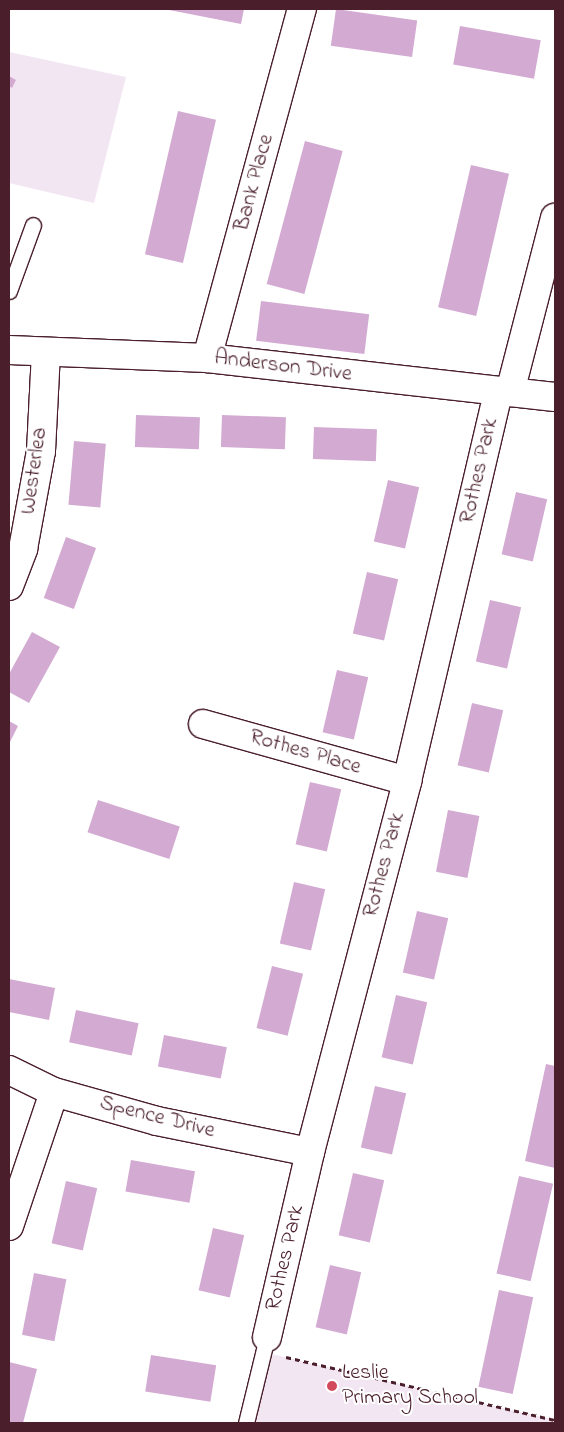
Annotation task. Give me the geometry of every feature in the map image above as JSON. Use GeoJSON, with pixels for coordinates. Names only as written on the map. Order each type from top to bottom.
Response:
{"type":"FeatureCollection","features":[{"type":"Feature","properties":{"kind":"street","name":"Bank Place"},"geometry":{"type":"LineString","coordinates":[[207,358],[302,9]]}},
{"type":"Feature","properties":{"kind":"street"},"geometry":{"type":"LineString","coordinates":[[504,392],[555,218]]}},
{"type":"Feature","properties":{"kind":"street","name":"Anderson Drive"},"geometry":{"type":"LineString","coordinates":[[9,350],[46,354],[207,358],[555,397]]}},
{"type":"Feature","properties":{"kind":"street","name":"Westerlea"},"geometry":{"type":"LineString","coordinates":[[9,586],[23,549],[41,450],[46,354]]}},
{"type":"Feature","properties":{"kind":"street","name":"Rothes Park"},"geometry":{"type":"LineString","coordinates":[[265,1344],[310,1152],[407,782],[504,392]]}},
{"type":"Feature","properties":{"kind":"street","name":"Rothes Place"},"geometry":{"type":"LineString","coordinates":[[203,724],[407,782]]}},
{"type":"Feature","properties":{"kind":"street","name":"Spence Drive"},"geometry":{"type":"LineString","coordinates":[[9,1070],[54,1092],[157,1122],[310,1152]]}},
{"type":"Feature","properties":{"kind":"street"},"geometry":{"type":"LineString","coordinates":[[9,1226],[54,1092]]}},
{"type":"Feature","properties":{"kind":"lane"},"geometry":{"type":"LineString","coordinates":[[9,290],[33,225]]}},
{"type":"Feature","properties":{"kind":"lane"},"geometry":{"type":"LineString","coordinates":[[246,1423],[265,1344]]}},
{"type":"Feature","properties":{"kind":"path"},"geometry":{"type":"LineString","coordinates":[[265,1344],[555,1420]]}},
{"type":"Feature","properties":{"kind":"shaded area"},"geometry":{"type":"Polygon","coordinates":[[[9,52],[126,77],[94,203],[9,183],[9,52]]]}},
{"type":"Feature","properties":{"kind":"shaded area","name":"Leslie Primary School"},"geometry":{"type":"Polygon","coordinates":[[[263,1352],[555,1420],[555,1423],[246,1423],[263,1352]]]}},
{"type":"Feature","properties":{"kind":"building"},"geometry":{"type":"Polygon","coordinates":[[[164,9],[244,9],[241,24],[164,9]]]}},
{"type":"Feature","properties":{"kind":"building"},"geometry":{"type":"Polygon","coordinates":[[[336,9],[417,20],[412,57],[331,46],[336,9]]]}},
{"type":"Feature","properties":{"kind":"building"},"geometry":{"type":"Polygon","coordinates":[[[460,26],[541,40],[534,79],[453,64],[460,26]]]}},
{"type":"Feature","properties":{"kind":"building"},"geometry":{"type":"Polygon","coordinates":[[[9,76],[16,80],[12,88],[9,86],[9,76]]]}},
{"type":"Feature","properties":{"kind":"building"},"geometry":{"type":"Polygon","coordinates":[[[178,111],[216,120],[183,263],[145,254],[178,111]]]}},
{"type":"Feature","properties":{"kind":"building"},"geometry":{"type":"Polygon","coordinates":[[[305,141],[343,151],[304,294],[267,284],[305,141]]]}},
{"type":"Feature","properties":{"kind":"building"},"geometry":{"type":"Polygon","coordinates":[[[471,165],[509,174],[476,316],[438,307],[471,165]]]}},
{"type":"Feature","properties":{"kind":"building"},"geometry":{"type":"Polygon","coordinates":[[[261,301],[369,314],[364,354],[256,341],[261,301]]]}},
{"type":"Feature","properties":{"kind":"building"},"geometry":{"type":"Polygon","coordinates":[[[136,415],[200,417],[199,449],[135,447],[136,415]]]}},
{"type":"Feature","properties":{"kind":"building"},"geometry":{"type":"Polygon","coordinates":[[[222,415],[286,417],[285,449],[221,447],[222,415]]]}},
{"type":"Feature","properties":{"kind":"building"},"geometry":{"type":"Polygon","coordinates":[[[314,427],[377,429],[376,461],[313,459],[314,427]]]}},
{"type":"Feature","properties":{"kind":"building"},"geometry":{"type":"Polygon","coordinates":[[[74,441],[106,444],[100,508],[68,505],[74,441]]]}},
{"type":"Feature","properties":{"kind":"building"},"geometry":{"type":"Polygon","coordinates":[[[388,480],[419,487],[405,549],[374,541],[388,480]]]}},
{"type":"Feature","properties":{"kind":"building"},"geometry":{"type":"Polygon","coordinates":[[[516,492],[547,499],[533,562],[502,554],[516,492]]]}},
{"type":"Feature","properties":{"kind":"building"},"geometry":{"type":"Polygon","coordinates":[[[66,537],[96,548],[74,609],[44,598],[66,537]]]}},
{"type":"Feature","properties":{"kind":"building"},"geometry":{"type":"Polygon","coordinates":[[[367,572],[398,579],[384,641],[353,633],[367,572]]]}},
{"type":"Feature","properties":{"kind":"building"},"geometry":{"type":"Polygon","coordinates":[[[490,600],[521,607],[507,669],[476,661],[490,600]]]}},
{"type":"Feature","properties":{"kind":"building"},"geometry":{"type":"Polygon","coordinates":[[[32,632],[60,647],[29,703],[9,692],[9,674],[32,632]]]}},
{"type":"Feature","properties":{"kind":"building"},"geometry":{"type":"Polygon","coordinates":[[[337,670],[368,677],[354,740],[323,732],[337,670]]]}},
{"type":"Feature","properties":{"kind":"building"},"geometry":{"type":"Polygon","coordinates":[[[472,703],[503,710],[489,773],[458,765],[472,703]]]}},
{"type":"Feature","properties":{"kind":"building"},"geometry":{"type":"Polygon","coordinates":[[[9,721],[18,726],[9,744],[9,721]]]}},
{"type":"Feature","properties":{"kind":"building"},"geometry":{"type":"Polygon","coordinates":[[[310,782],[341,789],[327,852],[296,844],[310,782]]]}},
{"type":"Feature","properties":{"kind":"building"},"geometry":{"type":"Polygon","coordinates":[[[98,800],[180,827],[169,859],[87,832],[98,800]]]}},
{"type":"Feature","properties":{"kind":"building"},"geometry":{"type":"Polygon","coordinates":[[[448,810],[479,816],[467,878],[436,872],[448,810]]]}},
{"type":"Feature","properties":{"kind":"building"},"geometry":{"type":"Polygon","coordinates":[[[294,882],[325,889],[311,951],[280,943],[294,882]]]}},
{"type":"Feature","properties":{"kind":"building"},"geometry":{"type":"Polygon","coordinates":[[[417,911],[448,918],[434,980],[403,972],[417,911]]]}},
{"type":"Feature","properties":{"kind":"building"},"geometry":{"type":"Polygon","coordinates":[[[272,966],[303,974],[288,1036],[257,1028],[272,966]]]}},
{"type":"Feature","properties":{"kind":"building"},"geometry":{"type":"Polygon","coordinates":[[[9,979],[55,988],[49,1020],[9,1012],[9,979]]]}},
{"type":"Feature","properties":{"kind":"building"},"geometry":{"type":"Polygon","coordinates":[[[396,995],[427,1002],[413,1065],[382,1057],[396,995]]]}},
{"type":"Feature","properties":{"kind":"building"},"geometry":{"type":"Polygon","coordinates":[[[76,1010],[139,1023],[132,1056],[69,1042],[76,1010]]]}},
{"type":"Feature","properties":{"kind":"building"},"geometry":{"type":"Polygon","coordinates":[[[164,1035],[227,1047],[221,1079],[158,1066],[164,1035]]]}},
{"type":"Feature","properties":{"kind":"building"},"geometry":{"type":"Polygon","coordinates":[[[546,1064],[555,1066],[555,1168],[525,1161],[546,1064]]]}},
{"type":"Feature","properties":{"kind":"building"},"geometry":{"type":"Polygon","coordinates":[[[375,1086],[406,1093],[392,1155],[361,1147],[375,1086]]]}},
{"type":"Feature","properties":{"kind":"building"},"geometry":{"type":"Polygon","coordinates":[[[131,1160],[195,1171],[189,1203],[125,1192],[131,1160]]]}},
{"type":"Feature","properties":{"kind":"building"},"geometry":{"type":"Polygon","coordinates":[[[353,1173],[384,1180],[370,1243],[339,1235],[353,1173]]]}},
{"type":"Feature","properties":{"kind":"building"},"geometry":{"type":"Polygon","coordinates":[[[519,1176],[553,1184],[531,1281],[497,1273],[519,1176]]]}},
{"type":"Feature","properties":{"kind":"building"},"geometry":{"type":"Polygon","coordinates":[[[66,1181],[97,1188],[83,1251],[52,1243],[66,1181]]]}},
{"type":"Feature","properties":{"kind":"building"},"geometry":{"type":"Polygon","coordinates":[[[213,1228],[244,1235],[230,1298],[199,1290],[213,1228]]]}},
{"type":"Feature","properties":{"kind":"building"},"geometry":{"type":"Polygon","coordinates":[[[330,1265],[361,1272],[347,1335],[316,1327],[330,1265]]]}},
{"type":"Feature","properties":{"kind":"building"},"geometry":{"type":"Polygon","coordinates":[[[34,1273],[66,1279],[54,1341],[22,1335],[34,1273]]]}},
{"type":"Feature","properties":{"kind":"building"},"geometry":{"type":"Polygon","coordinates":[[[499,1290],[533,1297],[513,1394],[478,1387],[499,1290]]]}},
{"type":"Feature","properties":{"kind":"building"},"geometry":{"type":"Polygon","coordinates":[[[151,1355],[216,1365],[210,1402],[145,1392],[151,1355]]]}},
{"type":"Feature","properties":{"kind":"building"},"geometry":{"type":"Polygon","coordinates":[[[9,1362],[37,1369],[23,1423],[9,1423],[9,1362]]]}},
{"type":"Feature","properties":{"kind":"place","name":"Leslie Primary School"},"geometry":{"type":"Point","coordinates":[332,1386]}}]}
